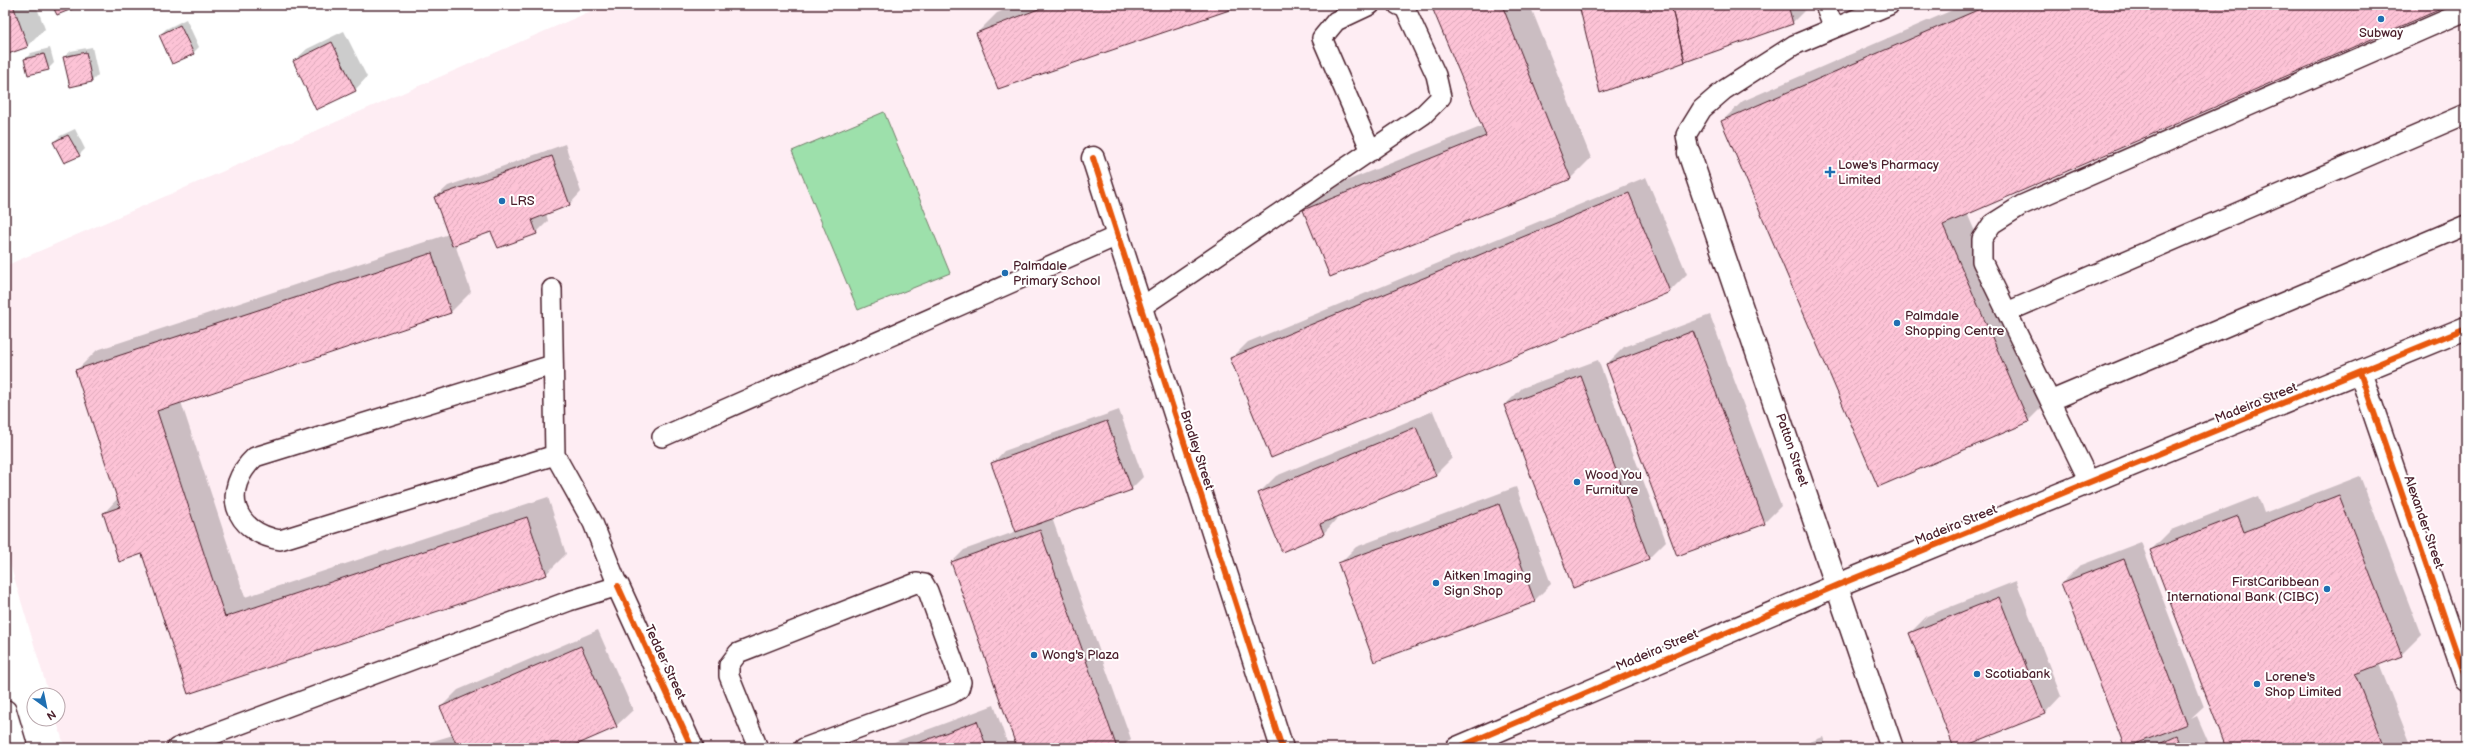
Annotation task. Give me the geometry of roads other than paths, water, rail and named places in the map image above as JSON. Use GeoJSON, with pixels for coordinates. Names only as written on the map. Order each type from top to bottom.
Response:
{"type":"FeatureCollection","features":[{"type":"Feature","properties":{"kind":"street","name":"Patton Street"},"geometry":{"type":"LineString","coordinates":[[1689,153],[1838,585],[1892,748]]}},
{"type":"Feature","properties":{"kind":"street","name":"Bradley Street"},"geometry":{"type":"LineString","coordinates":[[1092,158],[1282,748]]}},
{"type":"Feature","properties":{"kind":"street","name":"Madeira Street"},"geometry":{"type":"LineString","coordinates":[[1457,748],[1838,585],[2466,328]]}},
{"type":"Feature","properties":{"kind":"street","name":"Alexander Street"},"geometry":{"type":"LineString","coordinates":[[2360,372],[2466,680]]}},
{"type":"Feature","properties":{"kind":"street","name":"Tedder Street"},"geometry":{"type":"LineString","coordinates":[[618,586],[692,748]]}},
{"type":"Feature","properties":{"kind":"street"},"geometry":{"type":"LineString","coordinates":[[6,721],[16,748]]}},
{"type":"Feature","properties":{"kind":"lane"},"geometry":{"type":"LineString","coordinates":[[1370,5],[1336,21],[1322,38],[1371,151]]}},
{"type":"Feature","properties":{"kind":"lane"},"geometry":{"type":"LineString","coordinates":[[1140,308],[1423,115],[1441,97],[1436,75],[1405,8],[1398,5]]}},
{"type":"Feature","properties":{"kind":"lane"},"geometry":{"type":"LineString","coordinates":[[1825,5],[1834,28]]}},
{"type":"Feature","properties":{"kind":"lane"},"geometry":{"type":"LineString","coordinates":[[1689,153],[1686,135],[1702,109],[1724,90],[1794,45],[1889,5]]}},
{"type":"Feature","properties":{"kind":"lane"},"geometry":{"type":"LineString","coordinates":[[2090,483],[1982,261],[1982,239],[1992,224],[2022,205],[2466,11]]}},
{"type":"Feature","properties":{"kind":"lane"},"geometry":{"type":"LineString","coordinates":[[2007,312],[2466,114]]}},
{"type":"Feature","properties":{"kind":"lane"},"geometry":{"type":"LineString","coordinates":[[2050,400],[2466,225]]}},
{"type":"Feature","properties":{"kind":"lane"},"geometry":{"type":"LineString","coordinates":[[662,437],[1117,236]]}},
{"type":"Feature","properties":{"kind":"lane"},"geometry":{"type":"LineString","coordinates":[[177,748],[561,604],[618,586],[593,523],[555,455],[552,365],[552,289]]}},
{"type":"Feature","properties":{"kind":"lane"},"geometry":{"type":"LineString","coordinates":[[552,365],[255,457],[244,467],[237,480],[235,494],[237,509],[243,522],[253,531],[266,538],[280,540],[555,455]]}},
{"type":"Feature","properties":{"kind":"lane"},"geometry":{"type":"LineString","coordinates":[[758,748],[729,676],[730,665],[738,653],[916,582],[924,584],[928,591],[961,682],[959,689],[951,694],[804,748]]}},
{"type":"Feature","properties":{"kind":"place","name":"Subway"},"geometry":{"type":"Point","coordinates":[2381,19]}},
{"type":"Feature","properties":{"kind":"place","name":"Lowe's Pharmacy Limited"},"geometry":{"type":"Point","coordinates":[1830,172]}},
{"type":"Feature","properties":{"kind":"place","name":"LRS"},"geometry":{"type":"Point","coordinates":[502,201]}},
{"type":"Feature","properties":{"kind":"place","name":"Palmdale Primary School"},"geometry":{"type":"Point","coordinates":[1005,273]}},
{"type":"Feature","properties":{"kind":"place","name":"Palmdale Shopping Centre"},"geometry":{"type":"Point","coordinates":[1897,323]}},
{"type":"Feature","properties":{"kind":"place","name":"Wood You Furniture"},"geometry":{"type":"Point","coordinates":[1577,482]}},
{"type":"Feature","properties":{"kind":"place","name":"Aitken Imaging Sign Shop"},"geometry":{"type":"Point","coordinates":[1436,583]}},
{"type":"Feature","properties":{"kind":"place","name":"FirstCaribbean International Bank (CIBC)"},"geometry":{"type":"Point","coordinates":[2327,589]}},
{"type":"Feature","properties":{"kind":"place","name":"Wong's Plaza"},"geometry":{"type":"Point","coordinates":[1034,655]}},
{"type":"Feature","properties":{"kind":"place","name":"Scotiabank"},"geometry":{"type":"Point","coordinates":[1977,674]}},
{"type":"Feature","properties":{"kind":"place","name":"Lorene's Shop Limited"},"geometry":{"type":"Point","coordinates":[2257,684]}}]}
